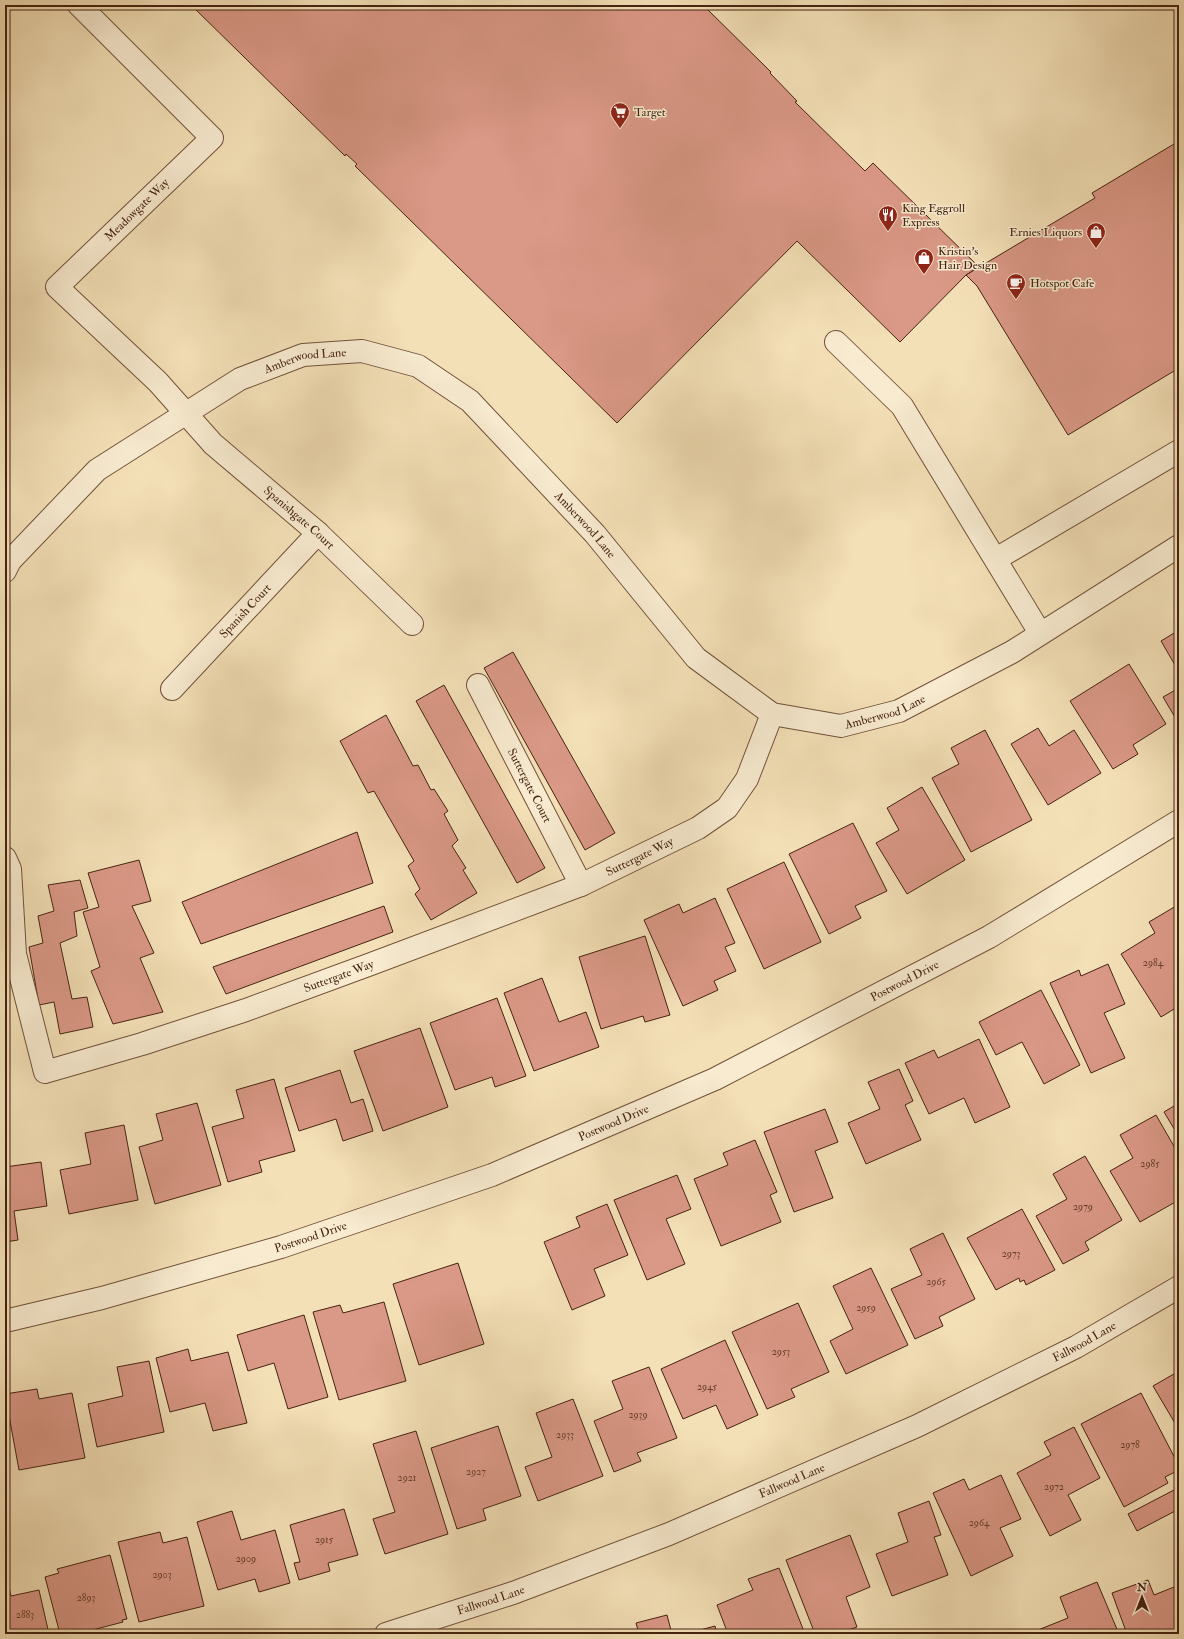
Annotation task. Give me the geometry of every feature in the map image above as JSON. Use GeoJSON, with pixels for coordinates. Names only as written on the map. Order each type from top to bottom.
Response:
{"type":"FeatureCollection","features":[{"type":"Feature","properties":{"kind":"street","name":"Meadowgate Way"},"geometry":{"type":"LineString","coordinates":[[79,5],[212,138],[57,287],[158,382],[186,413]]}},
{"type":"Feature","properties":{"kind":"street"},"geometry":{"type":"LineString","coordinates":[[836,342],[902,406],[1040,633]]}},
{"type":"Feature","properties":{"kind":"street","name":"Amberwood Lane"},"geometry":{"type":"LineString","coordinates":[[5,571],[10,561],[97,470],[240,379],[303,355],[362,351],[418,366],[470,401],[595,534],[696,658],[772,714],[841,726],[899,711],[1012,652],[1179,546]]}},
{"type":"Feature","properties":{"kind":"street","name":"Spanishgate Court"},"geometry":{"type":"LineString","coordinates":[[186,413],[213,444],[318,533],[412,624]]}},
{"type":"Feature","properties":{"kind":"street"},"geometry":{"type":"LineString","coordinates":[[996,559],[1179,451]]}},
{"type":"Feature","properties":{"kind":"street","name":"Spanish Court"},"geometry":{"type":"LineString","coordinates":[[172,689],[318,533]]}},
{"type":"Feature","properties":{"kind":"street","name":"Suttergate Court"},"geometry":{"type":"LineString","coordinates":[[478,685],[581,885]]}},
{"type":"Feature","properties":{"kind":"street","name":"Suttergate Way"},"geometry":{"type":"LineString","coordinates":[[5,858],[10,869],[15,954],[45,1072],[142,1044],[246,1010],[581,885],[698,828],[727,808],[747,779],[772,714]]}},
{"type":"Feature","properties":{"kind":"street","name":"Postwood Drive"},"geometry":{"type":"LineString","coordinates":[[5,1321],[102,1298],[281,1248],[492,1175],[722,1075],[989,937],[1179,821]]}},
{"type":"Feature","properties":{"kind":"street","name":"Fallwood Lane"},"geometry":{"type":"LineString","coordinates":[[386,1634],[513,1593],[669,1534],[910,1430],[1076,1347],[1179,1287]]}},
{"type":"Feature","properties":{"kind":"building"},"geometry":{"type":"Polygon","coordinates":[[[191,5],[703,5],[771,72],[770,73],[797,101],[795,102],[865,171],[873,163],[979,267],[966,275],[900,342],[797,241],[617,423],[355,166],[357,164],[346,154],[345,156],[191,5]]]}},
{"type":"Feature","properties":{"kind":"building"},"geometry":{"type":"Polygon","coordinates":[[[1179,141],[1179,368],[1068,435],[977,286],[966,275],[1095,198],[1092,193],[1179,141]]]}},
{"type":"Feature","properties":{"kind":"building"},"geometry":{"type":"Polygon","coordinates":[[[1179,630],[1179,672],[1161,641],[1179,630]]]}},
{"type":"Feature","properties":{"kind":"building"},"geometry":{"type":"Polygon","coordinates":[[[513,652],[615,833],[585,850],[484,668],[513,652]]]}},
{"type":"Feature","properties":{"kind":"building"},"geometry":{"type":"Polygon","coordinates":[[[1129,664],[1166,724],[1133,745],[1138,754],[1113,769],[1070,701],[1129,664]]]}},
{"type":"Feature","properties":{"kind":"building"},"geometry":{"type":"Polygon","coordinates":[[[444,685],[545,868],[517,883],[416,701],[444,685]]]}},
{"type":"Feature","properties":{"kind":"building"},"geometry":{"type":"Polygon","coordinates":[[[1179,688],[1179,724],[1163,697],[1179,688]]]}},
{"type":"Feature","properties":{"kind":"building"},"geometry":{"type":"Polygon","coordinates":[[[386,715],[413,766],[418,765],[431,790],[434,789],[448,811],[444,814],[458,840],[452,846],[466,868],[463,870],[477,893],[431,920],[415,894],[420,889],[408,866],[414,861],[374,791],[368,793],[340,741],[386,715]]]}},
{"type":"Feature","properties":{"kind":"building"},"geometry":{"type":"Polygon","coordinates":[[[1038,728],[1049,746],[1074,730],[1101,773],[1048,805],[1011,744],[1038,728]]]}},
{"type":"Feature","properties":{"kind":"building"},"geometry":{"type":"Polygon","coordinates":[[[985,730],[1032,820],[971,852],[932,778],[959,764],[951,748],[985,730]]]}},
{"type":"Feature","properties":{"kind":"building"},"geometry":{"type":"Polygon","coordinates":[[[922,787],[965,860],[907,894],[876,843],[899,830],[887,808],[922,787]]]}},
{"type":"Feature","properties":{"kind":"building"},"geometry":{"type":"Polygon","coordinates":[[[853,823],[887,891],[855,906],[861,918],[829,934],[789,854],[853,823]]]}},
{"type":"Feature","properties":{"kind":"building"},"geometry":{"type":"Polygon","coordinates":[[[357,832],[373,883],[201,944],[182,902],[357,832]]]}},
{"type":"Feature","properties":{"kind":"building"},"geometry":{"type":"Polygon","coordinates":[[[139,860],[151,901],[132,906],[154,953],[140,958],[163,1012],[113,1024],[91,971],[100,967],[83,912],[99,907],[88,873],[139,860]]]}},
{"type":"Feature","properties":{"kind":"building"},"geometry":{"type":"Polygon","coordinates":[[[784,862],[821,942],[764,969],[727,889],[784,862]]]}},
{"type":"Feature","properties":{"kind":"building"},"geometry":{"type":"Polygon","coordinates":[[[80,880],[88,908],[74,912],[77,936],[60,943],[72,999],[87,997],[93,1027],[60,1034],[54,1002],[39,1005],[29,947],[43,943],[38,916],[54,911],[48,885],[80,880]]]}},
{"type":"Feature","properties":{"kind":"building"},"geometry":{"type":"Polygon","coordinates":[[[715,898],[735,943],[725,947],[736,971],[714,981],[718,990],[683,1006],[644,920],[679,904],[683,913],[715,898]]]}},
{"type":"Feature","properties":{"kind":"building"},"geometry":{"type":"Polygon","coordinates":[[[384,906],[393,932],[226,994],[213,967],[384,906]]]}},
{"type":"Feature","properties":{"kind":"building"},"geometry":{"type":"Polygon","coordinates":[[[1176,906],[1179,911],[1179,971],[1176,973],[1179,977],[1179,1006],[1161,1017],[1121,954],[1155,933],[1149,922],[1176,906]]]}},
{"type":"Feature","properties":{"kind":"building"},"geometry":{"type":"Polygon","coordinates":[[[645,936],[670,1015],[645,1022],[643,1016],[601,1029],[579,957],[645,936]]]}},
{"type":"Feature","properties":{"kind":"building"},"geometry":{"type":"Polygon","coordinates":[[[1108,964],[1125,1004],[1104,1013],[1125,1058],[1091,1073],[1050,983],[1079,970],[1081,976],[1108,964]]]}},
{"type":"Feature","properties":{"kind":"building"},"geometry":{"type":"Polygon","coordinates":[[[542,978],[559,1022],[586,1012],[599,1047],[534,1071],[504,993],[542,978]]]}},
{"type":"Feature","properties":{"kind":"building"},"geometry":{"type":"Polygon","coordinates":[[[1041,990],[1080,1065],[1044,1084],[1022,1042],[996,1055],[979,1022],[1041,990]]]}},
{"type":"Feature","properties":{"kind":"building"},"geometry":{"type":"Polygon","coordinates":[[[497,998],[526,1076],[495,1087],[492,1077],[455,1090],[430,1023],[497,998]]]}},
{"type":"Feature","properties":{"kind":"building"},"geometry":{"type":"Polygon","coordinates":[[[420,1028],[448,1107],[383,1131],[354,1051],[420,1028]]]}},
{"type":"Feature","properties":{"kind":"building"},"geometry":{"type":"Polygon","coordinates":[[[979,1039],[1010,1107],[975,1123],[964,1098],[929,1114],[905,1063],[934,1050],[938,1058],[979,1039]]]}},
{"type":"Feature","properties":{"kind":"building"},"geometry":{"type":"Polygon","coordinates":[[[5,1057],[9,1080],[5,1081],[5,1057]]]}},
{"type":"Feature","properties":{"kind":"building"},"geometry":{"type":"Polygon","coordinates":[[[899,1069],[913,1101],[905,1105],[921,1140],[866,1164],[848,1123],[880,1109],[868,1082],[899,1069]]]}},
{"type":"Feature","properties":{"kind":"building"},"geometry":{"type":"Polygon","coordinates":[[[340,1070],[351,1103],[363,1099],[373,1131],[343,1141],[336,1119],[299,1131],[285,1088],[340,1070]]]}},
{"type":"Feature","properties":{"kind":"building"},"geometry":{"type":"Polygon","coordinates":[[[274,1079],[295,1151],[259,1161],[262,1172],[228,1182],[212,1127],[244,1118],[236,1090],[274,1079]]]}},
{"type":"Feature","properties":{"kind":"building"},"geometry":{"type":"Polygon","coordinates":[[[197,1103],[221,1185],[155,1204],[139,1147],[163,1140],[156,1114],[197,1103]]]}},
{"type":"Feature","properties":{"kind":"building"},"geometry":{"type":"Polygon","coordinates":[[[1179,1103],[1179,1137],[1164,1112],[1179,1103]]]}},
{"type":"Feature","properties":{"kind":"building"},"geometry":{"type":"Polygon","coordinates":[[[825,1109],[838,1142],[815,1151],[833,1198],[794,1212],[764,1132],[825,1109]]]}},
{"type":"Feature","properties":{"kind":"building"},"geometry":{"type":"Polygon","coordinates":[[[1156,1115],[1179,1155],[1179,1200],[1140,1222],[1110,1171],[1133,1158],[1120,1135],[1156,1115]]]}},
{"type":"Feature","properties":{"kind":"building"},"geometry":{"type":"Polygon","coordinates":[[[124,1125],[138,1200],[69,1214],[60,1170],[91,1164],[85,1133],[124,1125]]]}},
{"type":"Feature","properties":{"kind":"building"},"geometry":{"type":"Polygon","coordinates":[[[755,1140],[777,1192],[770,1195],[781,1222],[721,1246],[694,1179],[728,1165],[723,1153],[755,1140]]]}},
{"type":"Feature","properties":{"kind":"building"},"geometry":{"type":"Polygon","coordinates":[[[1085,1156],[1122,1220],[1085,1242],[1089,1250],[1063,1264],[1036,1216],[1067,1199],[1053,1174],[1085,1156]]]}},
{"type":"Feature","properties":{"kind":"building"},"geometry":{"type":"Polygon","coordinates":[[[41,1162],[47,1206],[14,1211],[18,1240],[5,1242],[5,1167],[41,1162]]]}},
{"type":"Feature","properties":{"kind":"building"},"geometry":{"type":"Polygon","coordinates":[[[677,1175],[691,1209],[666,1219],[685,1264],[647,1280],[614,1200],[677,1175]]]}},
{"type":"Feature","properties":{"kind":"building"},"geometry":{"type":"Polygon","coordinates":[[[607,1204],[628,1255],[594,1269],[605,1296],[572,1310],[544,1242],[580,1227],[576,1217],[607,1204]]]}},
{"type":"Feature","properties":{"kind":"building"},"geometry":{"type":"Polygon","coordinates":[[[1022,1209],[1055,1270],[1026,1285],[1024,1280],[1020,1282],[1019,1278],[996,1290],[967,1238],[1022,1209]]]}},
{"type":"Feature","properties":{"kind":"building"},"geometry":{"type":"Polygon","coordinates":[[[943,1233],[975,1299],[939,1317],[943,1326],[915,1339],[891,1289],[922,1275],[910,1249],[943,1233]]]}},
{"type":"Feature","properties":{"kind":"building"},"geometry":{"type":"Polygon","coordinates":[[[458,1263],[484,1344],[419,1365],[393,1284],[458,1263]]]}},
{"type":"Feature","properties":{"kind":"building"},"geometry":{"type":"Polygon","coordinates":[[[871,1268],[908,1345],[846,1374],[830,1341],[853,1329],[833,1286],[871,1268]]]}},
{"type":"Feature","properties":{"kind":"building"},"geometry":{"type":"Polygon","coordinates":[[[384,1302],[406,1381],[339,1400],[313,1312],[340,1305],[343,1313],[384,1302]]]}},
{"type":"Feature","properties":{"kind":"building"},"geometry":{"type":"Polygon","coordinates":[[[798,1303],[829,1372],[791,1389],[795,1397],[767,1409],[732,1332],[798,1303]]]}},
{"type":"Feature","properties":{"kind":"building"},"geometry":{"type":"Polygon","coordinates":[[[304,1315],[328,1397],[288,1409],[274,1363],[248,1371],[237,1335],[304,1315]]]}},
{"type":"Feature","properties":{"kind":"building"},"geometry":{"type":"Polygon","coordinates":[[[725,1340],[758,1415],[727,1429],[716,1405],[683,1419],[661,1369],[725,1340]]]}},
{"type":"Feature","properties":{"kind":"building"},"geometry":{"type":"Polygon","coordinates":[[[188,1349],[191,1361],[228,1352],[247,1423],[213,1431],[205,1403],[170,1412],[156,1358],[188,1349]]]}},
{"type":"Feature","properties":{"kind":"building"},"geometry":{"type":"Polygon","coordinates":[[[149,1361],[164,1432],[97,1447],[88,1404],[123,1396],[117,1367],[149,1361]]]}},
{"type":"Feature","properties":{"kind":"building"},"geometry":{"type":"Polygon","coordinates":[[[649,1367],[677,1438],[637,1453],[641,1461],[614,1472],[594,1421],[623,1409],[612,1381],[649,1367]]]}},
{"type":"Feature","properties":{"kind":"building"},"geometry":{"type":"Polygon","coordinates":[[[1179,1371],[1179,1430],[1153,1386],[1179,1371]]]}},
{"type":"Feature","properties":{"kind":"building"},"geometry":{"type":"Polygon","coordinates":[[[37,1389],[39,1399],[72,1393],[85,1458],[19,1470],[5,1394],[37,1389]]]}},
{"type":"Feature","properties":{"kind":"building"},"geometry":{"type":"Polygon","coordinates":[[[1141,1393],[1179,1466],[1179,1470],[1165,1477],[1168,1483],[1124,1507],[1081,1424],[1141,1393]]]}},
{"type":"Feature","properties":{"kind":"building"},"geometry":{"type":"Polygon","coordinates":[[[573,1399],[603,1476],[538,1501],[525,1467],[552,1457],[536,1413],[573,1399]]]}},
{"type":"Feature","properties":{"kind":"building"},"geometry":{"type":"Polygon","coordinates":[[[498,1426],[521,1496],[483,1509],[486,1520],[457,1529],[431,1448],[498,1426]]]}},
{"type":"Feature","properties":{"kind":"building"},"geometry":{"type":"Polygon","coordinates":[[[1074,1427],[1100,1478],[1068,1495],[1081,1520],[1050,1536],[1017,1473],[1051,1455],[1044,1442],[1074,1427]]]}},
{"type":"Feature","properties":{"kind":"building"},"geometry":{"type":"Polygon","coordinates":[[[416,1431],[448,1534],[385,1554],[373,1519],[395,1512],[373,1444],[416,1431]]]}},
{"type":"Feature","properties":{"kind":"building"},"geometry":{"type":"Polygon","coordinates":[[[1001,1475],[1021,1519],[1000,1528],[1013,1556],[971,1576],[933,1493],[964,1479],[969,1490],[1001,1475]]]}},
{"type":"Feature","properties":{"kind":"building"},"geometry":{"type":"Polygon","coordinates":[[[1174,1490],[1179,1499],[1179,1509],[1137,1531],[1128,1514],[1174,1490]]]}},
{"type":"Feature","properties":{"kind":"building"},"geometry":{"type":"Polygon","coordinates":[[[929,1501],[941,1535],[934,1537],[948,1575],[892,1596],[876,1554],[908,1542],[898,1513],[929,1501]]]}},
{"type":"Feature","properties":{"kind":"building"},"geometry":{"type":"Polygon","coordinates":[[[344,1509],[358,1555],[328,1563],[330,1571],[299,1580],[294,1563],[300,1562],[290,1525],[344,1509]]]}},
{"type":"Feature","properties":{"kind":"building"},"geometry":{"type":"Polygon","coordinates":[[[232,1511],[241,1540],[275,1530],[290,1583],[259,1592],[255,1579],[218,1590],[197,1522],[232,1511]]]}},
{"type":"Feature","properties":{"kind":"building"},"geometry":{"type":"Polygon","coordinates":[[[160,1532],[163,1543],[187,1537],[204,1606],[139,1622],[118,1542],[160,1532]]]}},
{"type":"Feature","properties":{"kind":"building"},"geometry":{"type":"Polygon","coordinates":[[[850,1535],[870,1587],[846,1597],[857,1627],[837,1634],[815,1634],[786,1560],[850,1535]]]}},
{"type":"Feature","properties":{"kind":"building"},"geometry":{"type":"Polygon","coordinates":[[[110,1555],[127,1619],[122,1620],[123,1622],[77,1634],[60,1634],[45,1577],[59,1573],[57,1569],[110,1555]]]}},
{"type":"Feature","properties":{"kind":"building"},"geometry":{"type":"Polygon","coordinates":[[[779,1568],[805,1634],[728,1634],[717,1605],[753,1590],[748,1579],[779,1568]]]}},
{"type":"Feature","properties":{"kind":"building"},"geometry":{"type":"Polygon","coordinates":[[[5,1570],[11,1596],[39,1590],[49,1634],[5,1634],[5,1570]]]}},
{"type":"Feature","properties":{"kind":"building"},"geometry":{"type":"Polygon","coordinates":[[[1148,1580],[1154,1595],[1179,1585],[1179,1634],[1127,1634],[1112,1593],[1148,1580]]]}},
{"type":"Feature","properties":{"kind":"building"},"geometry":{"type":"Polygon","coordinates":[[[1097,1582],[1119,1634],[1040,1634],[1038,1630],[1068,1618],[1060,1597],[1097,1582]]]}},
{"type":"Feature","properties":{"kind":"building"},"geometry":{"type":"Polygon","coordinates":[[[667,1615],[672,1634],[639,1634],[636,1623],[667,1615]]]}},
{"type":"Feature","properties":{"kind":"building"},"geometry":{"type":"Polygon","coordinates":[[[715,1626],[717,1634],[685,1634],[715,1626]]]}},
{"type":"Feature","properties":{"kind":"building"},"geometry":{"type":"Polygon","coordinates":[[[624,1630],[625,1634],[610,1634],[624,1630]]]}},
{"type":"Feature","properties":{"kind":"place","name":"Target"},"geometry":{"type":"Point","coordinates":[620,129]}},
{"type":"Feature","properties":{"kind":"place","name":"King Eggroll Express"},"geometry":{"type":"Point","coordinates":[888,232]}},
{"type":"Feature","properties":{"kind":"place","name":"Ernies Liquors"},"geometry":{"type":"Point","coordinates":[1096,249]}},
{"type":"Feature","properties":{"kind":"place","name":"Kristin's Hair Design"},"geometry":{"type":"Point","coordinates":[924,275]}},
{"type":"Feature","properties":{"kind":"place","name":"Hotspot Cafe"},"geometry":{"type":"Point","coordinates":[1016,300]}}]}
